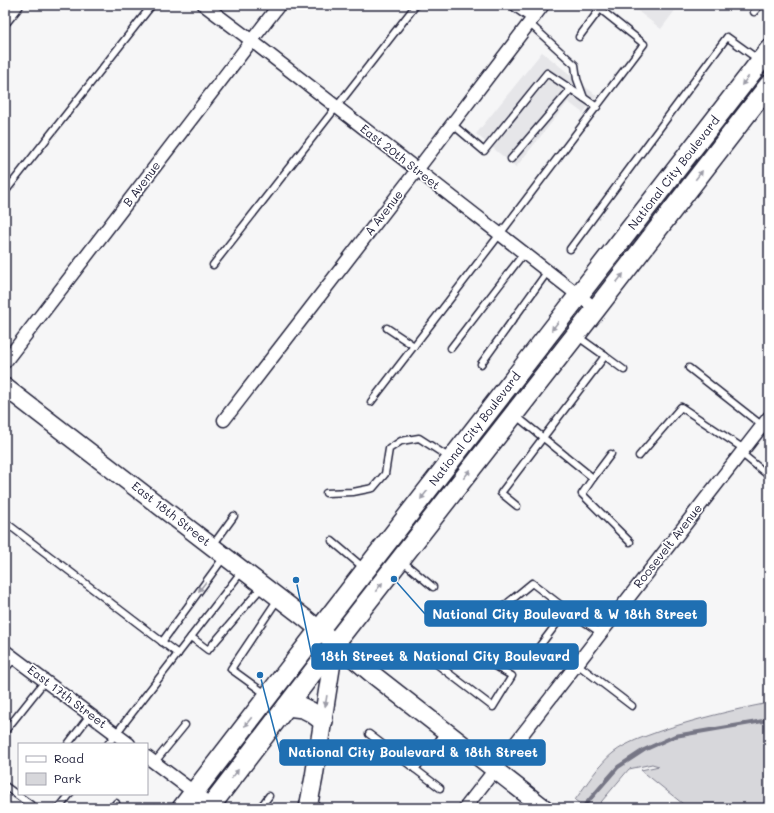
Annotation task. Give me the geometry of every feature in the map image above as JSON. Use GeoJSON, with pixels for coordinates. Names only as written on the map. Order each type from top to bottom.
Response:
{"type":"FeatureCollection","features":[{"type":"Feature","properties":{"kind":"main road","name":"National City Boulevard"},"geometry":{"type":"LineString","coordinates":[[182,808],[765,55]]}},
{"type":"Feature","properties":{"kind":"main road","name":"National City Boulevard"},"geometry":{"type":"LineString","coordinates":[[210,807],[335,643],[769,85]]}},
{"type":"Feature","properties":{"kind":"main road","name":"East 18th Street"},"geometry":{"type":"LineString","coordinates":[[5,387],[263,585],[371,673],[544,808]]}},
{"type":"Feature","properties":{"kind":"main road"},"geometry":{"type":"LineString","coordinates":[[308,808],[335,643]]}},
{"type":"Feature","properties":{"kind":"main road"},"geometry":{"type":"LineString","coordinates":[[287,706],[303,708],[311,712],[323,722]]}},
{"type":"Feature","properties":{"kind":"street"},"geometry":{"type":"LineString","coordinates":[[5,20],[17,5]]}},
{"type":"Feature","properties":{"kind":"street","name":"East 20th Street"},"geometry":{"type":"LineString","coordinates":[[204,5],[596,309]]}},
{"type":"Feature","properties":{"kind":"street","name":"B Avenue"},"geometry":{"type":"LineString","coordinates":[[5,362],[279,5]]}},
{"type":"Feature","properties":{"kind":"street"},"geometry":{"type":"LineString","coordinates":[[516,5],[531,20]]}},
{"type":"Feature","properties":{"kind":"street","name":"A Avenue"},"geometry":{"type":"LineString","coordinates":[[224,420],[543,5]]}},
{"type":"Feature","properties":{"kind":"street","name":"Roosevelt Avenue"},"geometry":{"type":"LineString","coordinates":[[465,808],[742,451],[767,424]]}},
{"type":"Feature","properties":{"kind":"street","name":"East 17th Street"},"geometry":{"type":"LineString","coordinates":[[5,651],[128,743]]}},
{"type":"Feature","properties":{"kind":"street"},"geometry":{"type":"LineString","coordinates":[[151,760],[194,792],[210,807]]}},
{"type":"Feature","properties":{"kind":"lane"},"geometry":{"type":"LineString","coordinates":[[5,192],[152,5]]}},
{"type":"Feature","properties":{"kind":"lane"},"geometry":{"type":"LineString","coordinates":[[213,265],[416,5]]}},
{"type":"Feature","properties":{"kind":"lane"},"geometry":{"type":"LineString","coordinates":[[754,12],[760,5]]}},
{"type":"Feature","properties":{"kind":"lane"},"geometry":{"type":"LineString","coordinates":[[371,402],[644,44],[600,9],[579,38]]}},
{"type":"Feature","properties":{"kind":"lane"},"geometry":{"type":"LineString","coordinates":[[531,20],[576,64],[576,79],[584,98]]}},
{"type":"Feature","properties":{"kind":"lane"},"geometry":{"type":"LineString","coordinates":[[570,249],[727,37],[765,55]]}},
{"type":"Feature","properties":{"kind":"lane"},"geometry":{"type":"LineString","coordinates":[[452,124],[484,151],[547,73],[596,107]]}},
{"type":"Feature","properties":{"kind":"lane"},"geometry":{"type":"LineString","coordinates":[[511,159],[571,89]]}},
{"type":"Feature","properties":{"kind":"lane"},"geometry":{"type":"LineString","coordinates":[[451,348],[524,253]]}},
{"type":"Feature","properties":{"kind":"lane"},"geometry":{"type":"LineString","coordinates":[[481,364],[548,271]]}},
{"type":"Feature","properties":{"kind":"lane"},"geometry":{"type":"LineString","coordinates":[[387,328],[414,346]]}},
{"type":"Feature","properties":{"kind":"lane"},"geometry":{"type":"LineString","coordinates":[[576,335],[624,370]]}},
{"type":"Feature","properties":{"kind":"lane"},"geometry":{"type":"LineString","coordinates":[[517,506],[501,493],[605,356]]}},
{"type":"Feature","properties":{"kind":"lane"},"geometry":{"type":"LineString","coordinates":[[689,368],[767,424]]}},
{"type":"Feature","properties":{"kind":"lane"},"geometry":{"type":"LineString","coordinates":[[639,456],[681,407],[742,451],[769,476]]}},
{"type":"Feature","properties":{"kind":"lane"},"geometry":{"type":"LineString","coordinates":[[514,414],[593,478]]}},
{"type":"Feature","properties":{"kind":"lane"},"geometry":{"type":"LineString","coordinates":[[326,493],[353,492],[373,488],[385,474],[389,449],[401,441],[419,438],[452,459]]}},
{"type":"Feature","properties":{"kind":"lane"},"geometry":{"type":"LineString","coordinates":[[611,454],[582,494],[630,542]]}},
{"type":"Feature","properties":{"kind":"lane"},"geometry":{"type":"LineString","coordinates":[[162,642],[219,551],[234,516]]}},
{"type":"Feature","properties":{"kind":"lane"},"geometry":{"type":"LineString","coordinates":[[5,522],[178,654]]}},
{"type":"Feature","properties":{"kind":"lane"},"geometry":{"type":"LineString","coordinates":[[332,541],[366,570]]}},
{"type":"Feature","properties":{"kind":"lane"},"geometry":{"type":"LineString","coordinates":[[400,560],[433,587]]}},
{"type":"Feature","properties":{"kind":"lane"},"geometry":{"type":"LineString","coordinates":[[109,743],[242,569]]}},
{"type":"Feature","properties":{"kind":"lane"},"geometry":{"type":"LineString","coordinates":[[498,611],[532,583],[567,610],[601,633]]}},
{"type":"Feature","properties":{"kind":"lane"},"geometry":{"type":"LineString","coordinates":[[191,637],[208,650],[263,585]]}},
{"type":"Feature","properties":{"kind":"lane"},"geometry":{"type":"LineString","coordinates":[[268,696],[231,669],[279,598]]}},
{"type":"Feature","properties":{"kind":"lane"},"geometry":{"type":"LineString","coordinates":[[529,660],[567,610]]}},
{"type":"Feature","properties":{"kind":"lane"},"geometry":{"type":"LineString","coordinates":[[434,662],[493,707],[512,676],[480,657]]}},
{"type":"Feature","properties":{"kind":"lane"},"geometry":{"type":"LineString","coordinates":[[5,669],[15,658]]}},
{"type":"Feature","properties":{"kind":"lane"},"geometry":{"type":"LineString","coordinates":[[577,664],[632,706]]}},
{"type":"Feature","properties":{"kind":"lane"},"geometry":{"type":"LineString","coordinates":[[6,730],[45,681]]}},
{"type":"Feature","properties":{"kind":"lane"},"geometry":{"type":"LineString","coordinates":[[69,743],[90,715]]}},
{"type":"Feature","properties":{"kind":"lane"},"geometry":{"type":"LineString","coordinates":[[151,760],[185,725]]}},
{"type":"Feature","properties":{"kind":"lane"},"geometry":{"type":"LineString","coordinates":[[415,769],[446,732]]}},
{"type":"Feature","properties":{"kind":"lane"},"geometry":{"type":"LineString","coordinates":[[370,734],[440,788]]}},
{"type":"Feature","properties":{"kind":"lane"},"geometry":{"type":"LineString","coordinates":[[5,786],[35,808]]}},
{"type":"Feature","properties":{"kind":"lane"},"geometry":{"type":"LineString","coordinates":[[59,808],[69,795]]}},
{"type":"Feature","properties":{"kind":"lane"},"geometry":{"type":"LineString","coordinates":[[260,808],[269,796]]}},
{"type":"Feature","properties":{"kind":"shaded area"},"geometry":{"type":"Polygon","coordinates":[[[630,5],[679,5],[661,29],[630,5]]]}},
{"type":"Feature","properties":{"kind":"shaded area"},"geometry":{"type":"Polygon","coordinates":[[[542,52],[597,96],[583,113],[568,102],[516,167],[476,134],[542,52]]]}},
{"type":"Feature","properties":{"kind":"green space"},"geometry":{"type":"Polygon","coordinates":[[[769,703],[768,808],[688,808],[641,770],[659,766],[652,764],[629,769],[596,808],[585,808],[575,800],[603,762],[618,749],[630,743],[660,731],[687,723],[769,703]]]}},
{"type":"Feature","properties":{"kind":"waterway"},"geometry":{"type":"LineString","coordinates":[[584,806],[618,767],[644,750],[675,736],[769,720]]}},
{"type":"Feature","properties":{"kind":"place","name":"National City Boulevard & W 18th Street"},"geometry":{"type":"Point","coordinates":[394,579]}},
{"type":"Feature","properties":{"kind":"place","name":"18th Street & National City Boulevard"},"geometry":{"type":"Point","coordinates":[296,580]}},
{"type":"Feature","properties":{"kind":"place","name":"National City Boulevard & 18th Street"},"geometry":{"type":"Point","coordinates":[260,675]}}]}
